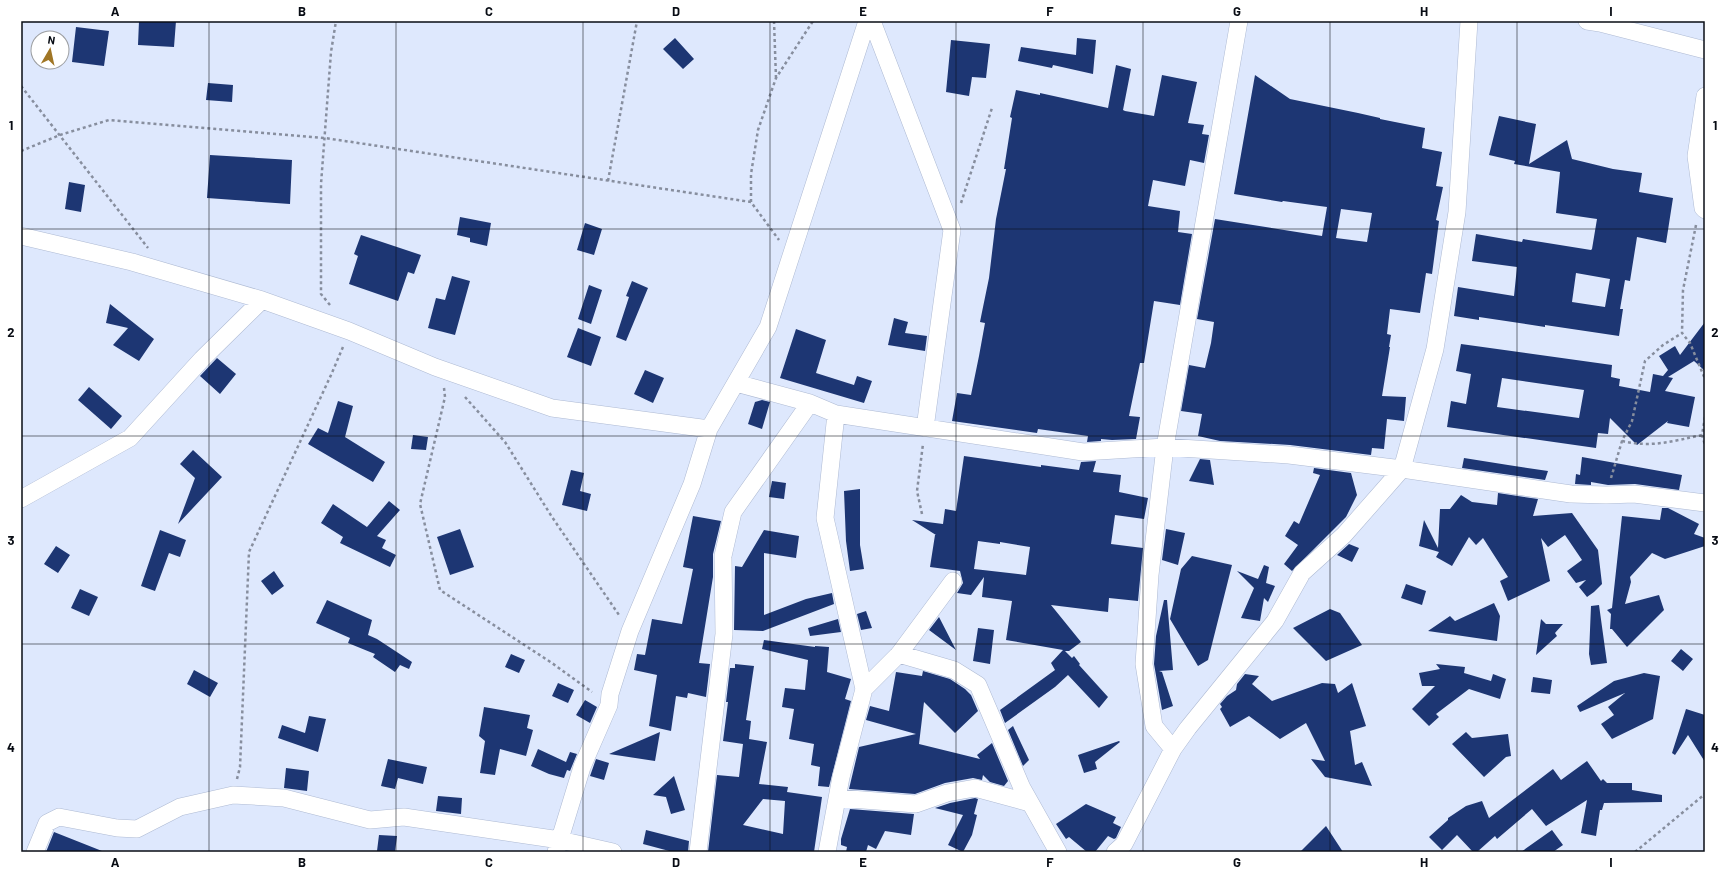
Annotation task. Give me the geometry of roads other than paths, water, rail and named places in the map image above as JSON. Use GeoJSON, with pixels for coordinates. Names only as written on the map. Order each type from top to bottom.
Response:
{"type":"FeatureCollection","features":[{"type":"Feature","properties":{"kind":"street"},"geometry":{"type":"LineString","coordinates":[[558,846],[582,767],[609,705],[610,694],[630,631],[692,484],[709,429],[768,327],[792,257],[867,21]]}},
{"type":"Feature","properties":{"kind":"street"},"geometry":{"type":"LineString","coordinates":[[872,21],[952,230],[925,428]]}},
{"type":"Feature","properties":{"kind":"street"},"geometry":{"type":"LineString","coordinates":[[1173,749],[1154,726],[1144,664],[1150,575],[1164,447],[1239,21]]}},
{"type":"Feature","properties":{"kind":"street"},"geometry":{"type":"LineString","coordinates":[[1115,852],[1124,844],[1173,749],[1188,728],[1275,621],[1302,573],[1344,535],[1402,469],[1434,349],[1457,212],[1469,21]]}},
{"type":"Feature","properties":{"kind":"street"},"geometry":{"type":"LineString","coordinates":[[1587,21],[1705,50]]}},
{"type":"Feature","properties":{"kind":"street"},"geometry":{"type":"LineString","coordinates":[[1704,209],[1696,156],[1705,96]]}},
{"type":"Feature","properties":{"kind":"street"},"geometry":{"type":"LineString","coordinates":[[21,236],[132,262],[262,300],[349,332],[442,369],[552,408],[709,429]]}},
{"type":"Feature","properties":{"kind":"street"},"geometry":{"type":"LineString","coordinates":[[21,499],[130,438],[202,359],[262,300]]}},
{"type":"Feature","properties":{"kind":"street"},"geometry":{"type":"LineString","coordinates":[[736,383],[810,403],[836,414],[1083,452],[1164,447],[1289,455],[1402,469],[1571,494],[1634,494],[1705,503]]}},
{"type":"Feature","properties":{"kind":"street"},"geometry":{"type":"LineString","coordinates":[[698,852],[724,634],[723,556],[733,512],[810,403]]}},
{"type":"Feature","properties":{"kind":"street"},"geometry":{"type":"LineString","coordinates":[[826,852],[837,798],[864,689],[825,518],[836,414]]}},
{"type":"Feature","properties":{"kind":"street"},"geometry":{"type":"LineString","coordinates":[[864,689],[899,654],[953,580]]}},
{"type":"Feature","properties":{"kind":"street"},"geometry":{"type":"LineString","coordinates":[[899,654],[954,670],[978,685],[1022,788],[1058,852]]}},
{"type":"Feature","properties":{"kind":"street"},"geometry":{"type":"LineString","coordinates":[[837,798],[916,804],[947,793],[975,788],[1030,803]]}},
{"type":"Feature","properties":{"kind":"street"},"geometry":{"type":"LineString","coordinates":[[35,852],[47,823],[59,817],[117,828],[137,829],[180,807],[233,795],[284,798],[370,820],[404,817],[558,846],[613,852]]}}]}
